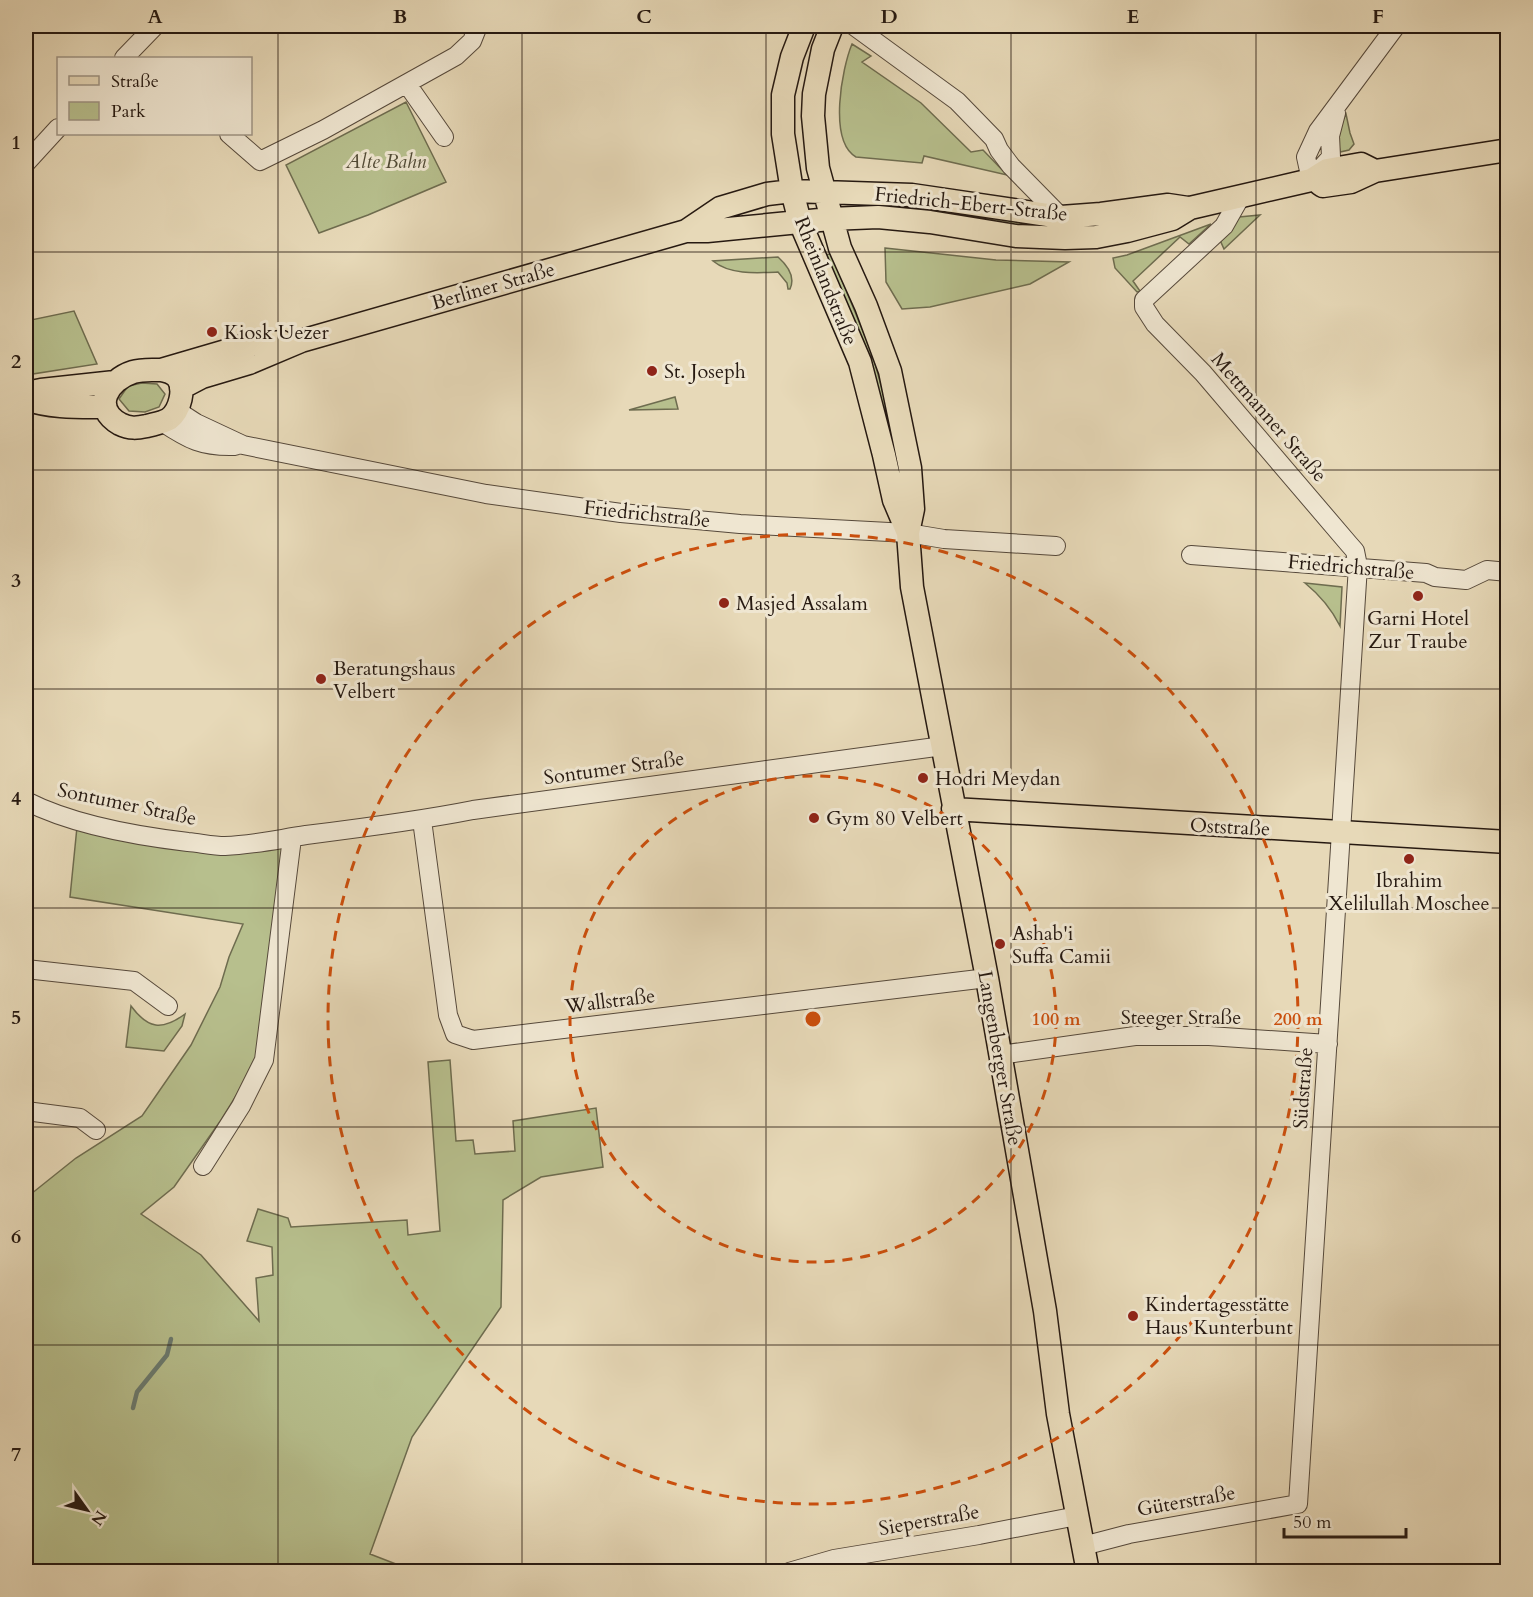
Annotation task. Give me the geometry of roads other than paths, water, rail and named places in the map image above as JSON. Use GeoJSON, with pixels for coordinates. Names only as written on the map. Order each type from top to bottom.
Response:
{"type":"FeatureCollection","features":[{"type":"Feature","properties":{"kind":"main road","name":"Rheinlandstraße"},"geometry":{"type":"LineString","coordinates":[[804,26],[792,57],[783,95],[783,134],[792,191],[800,222],[860,362],[894,500],[908,533]]}},
{"type":"Feature","properties":{"kind":"main road","name":"Rheinlandstraße"},"geometry":{"type":"LineString","coordinates":[[832,26],[823,50],[814,94],[814,139],[830,219],[890,371],[910,468],[913,509]]}},
{"type":"Feature","properties":{"kind":"main road","name":"Friedrich-Ebert-Straße"},"geometry":{"type":"LineString","coordinates":[[1311,180],[1323,186],[1351,182],[1375,171],[1508,150]]}},
{"type":"Feature","properties":{"kind":"main road","name":"Friedrich-Ebert-Straße"},"geometry":{"type":"LineString","coordinates":[[800,222],[878,217],[930,222],[1016,236],[1096,237],[1172,219],[1190,208],[1311,180],[1338,162],[1361,164],[1375,171]]}},
{"type":"Feature","properties":{"kind":"main road","name":"Friedrich-Ebert-Straße"},"geometry":{"type":"LineString","coordinates":[[792,191],[912,195],[1061,217],[1168,205],[1190,208]]}},
{"type":"Feature","properties":{"kind":"main road","name":"Berliner Straße"},"geometry":{"type":"LineString","coordinates":[[686,231],[720,208],[767,194],[792,191]]}},
{"type":"Feature","properties":{"kind":"main road","name":"Berliner Straße"},"geometry":{"type":"LineString","coordinates":[[181,388],[202,377],[249,363],[301,341],[686,231],[800,222]]}},
{"type":"Feature","properties":{"kind":"main road","name":"Berliner Straße"},"geometry":{"type":"LineString","coordinates":[[161,370],[243,346],[301,341]]}},
{"type":"Feature","properties":{"kind":"main road"},"geometry":{"type":"LineString","coordinates":[[26,393],[115,382],[135,371],[161,370],[173,373],[179,379],[180,400],[169,416],[131,428],[110,418],[104,407],[106,394],[115,382]]}},
{"type":"Feature","properties":{"kind":"main road"},"geometry":{"type":"LineString","coordinates":[[26,399],[58,406],[104,407]]}},
{"type":"Feature","properties":{"kind":"main road","name":"Langenberger Straße"},"geometry":{"type":"LineString","coordinates":[[913,509],[908,533],[912,587],[987,978],[1045,1311],[1058,1414],[1088,1572]]}},
{"type":"Feature","properties":{"kind":"main road","name":"Oststraße"},"geometry":{"type":"LineString","coordinates":[[954,809],[1508,842]]}},
{"type":"Feature","properties":{"kind":"street"},"geometry":{"type":"LineString","coordinates":[[134,55],[155,26]]}},
{"type":"Feature","properties":{"kind":"street"},"geometry":{"type":"LineString","coordinates":[[230,135],[260,161],[323,130],[456,56],[472,41],[478,26]]}},
{"type":"Feature","properties":{"kind":"street"},"geometry":{"type":"LineString","coordinates":[[854,26],[957,101],[994,139],[1011,166],[1061,217]]}},
{"type":"Feature","properties":{"kind":"street"},"geometry":{"type":"LineString","coordinates":[[1311,180],[1306,157],[1318,131],[1396,26]]}},
{"type":"Feature","properties":{"kind":"street"},"geometry":{"type":"LineString","coordinates":[[407,84],[444,137]]}},
{"type":"Feature","properties":{"kind":"street"},"geometry":{"type":"LineString","coordinates":[[1338,105],[1330,136],[1338,162]]}},
{"type":"Feature","properties":{"kind":"street"},"geometry":{"type":"LineString","coordinates":[[26,163],[57,129]]}},
{"type":"Feature","properties":{"kind":"street","name":"Mettmanner Straße"},"geometry":{"type":"LineString","coordinates":[[1241,196],[1224,226],[1144,300],[1144,307],[1155,324],[1203,374],[1355,551],[1358,566]]}},
{"type":"Feature","properties":{"kind":"street","name":"Friedrichstraße"},"geometry":{"type":"LineString","coordinates":[[169,416],[195,442],[221,446],[243,445],[486,494],[621,513],[740,524],[908,533],[944,539],[1056,546]]}},
{"type":"Feature","properties":{"kind":"street","name":"Friedrichstraße"},"geometry":{"type":"LineString","coordinates":[[1191,555],[1358,566],[1426,573],[1435,577],[1462,580],[1487,570],[1508,572]]}},
{"type":"Feature","properties":{"kind":"street","name":"Südstraße"},"geometry":{"type":"LineString","coordinates":[[1298,1504],[1358,566]]}},
{"type":"Feature","properties":{"kind":"street","name":"Sontumer Straße"},"geometry":{"type":"LineString","coordinates":[[26,801],[43,810],[73,819],[156,838],[222,846],[260,844],[422,820],[473,810],[943,746]]}},
{"type":"Feature","properties":{"kind":"street","name":"Wallstraße"},"geometry":{"type":"LineString","coordinates":[[422,820],[448,1015],[455,1034],[473,1040],[987,978]]}},
{"type":"Feature","properties":{"kind":"street"},"geometry":{"type":"LineString","coordinates":[[203,1166],[241,1106],[264,1060],[292,838]]}},
{"type":"Feature","properties":{"kind":"street"},"geometry":{"type":"LineString","coordinates":[[26,969],[134,981],[168,1006]]}},
{"type":"Feature","properties":{"kind":"street","name":"Steeger Straße"},"geometry":{"type":"LineString","coordinates":[[1000,1055],[1135,1036],[1209,1036],[1328,1044]]}},
{"type":"Feature","properties":{"kind":"street"},"geometry":{"type":"LineString","coordinates":[[26,1111],[80,1118],[96,1130]]}},
{"type":"Feature","properties":{"kind":"street","name":"Güterstraße"},"geometry":{"type":"LineString","coordinates":[[1083,1546],[1129,1534],[1298,1504]]}},
{"type":"Feature","properties":{"kind":"street","name":"Sieperstraße"},"geometry":{"type":"LineString","coordinates":[[789,1572],[834,1559],[980,1535],[1077,1516]]}},
{"type":"Feature","properties":{"kind":"waterway"},"geometry":{"type":"LineString","coordinates":[[133,1408],[137,1392],[167,1355],[171,1339]]}},
{"type":"Feature","properties":{"kind":"place","name":"Kiosk Uezer"},"geometry":{"type":"Point","coordinates":[212,332]}},
{"type":"Feature","properties":{"kind":"place","name":"St. Joseph"},"geometry":{"type":"Point","coordinates":[652,371]}},
{"type":"Feature","properties":{"kind":"place","name":"Garni Hotel Zur Traube"},"geometry":{"type":"Point","coordinates":[1418,596]}},
{"type":"Feature","properties":{"kind":"place","name":"Masjed Assalam"},"geometry":{"type":"Point","coordinates":[724,603]}},
{"type":"Feature","properties":{"kind":"place","name":"Beratungshaus Velbert"},"geometry":{"type":"Point","coordinates":[321,679]}},
{"type":"Feature","properties":{"kind":"place","name":"Hodri Meydan"},"geometry":{"type":"Point","coordinates":[923,778]}},
{"type":"Feature","properties":{"kind":"place","name":"Gym 80 Velbert"},"geometry":{"type":"Point","coordinates":[814,818]}},
{"type":"Feature","properties":{"kind":"place","name":"Ibrahim Xelilullah Moschee"},"geometry":{"type":"Point","coordinates":[1409,859]}},
{"type":"Feature","properties":{"kind":"place","name":"Ashab'i Suffa Camii"},"geometry":{"type":"Point","coordinates":[1000,944]}},
{"type":"Feature","properties":{"kind":"place","name":"Kindertagesstätte Haus Kunterbunt"},"geometry":{"type":"Point","coordinates":[1133,1316]}},
{"type":"Feature","properties":{"kind":"park label","name":"Alte Bahn"},"geometry":{"type":"Point","coordinates":[386,161]}}]}
